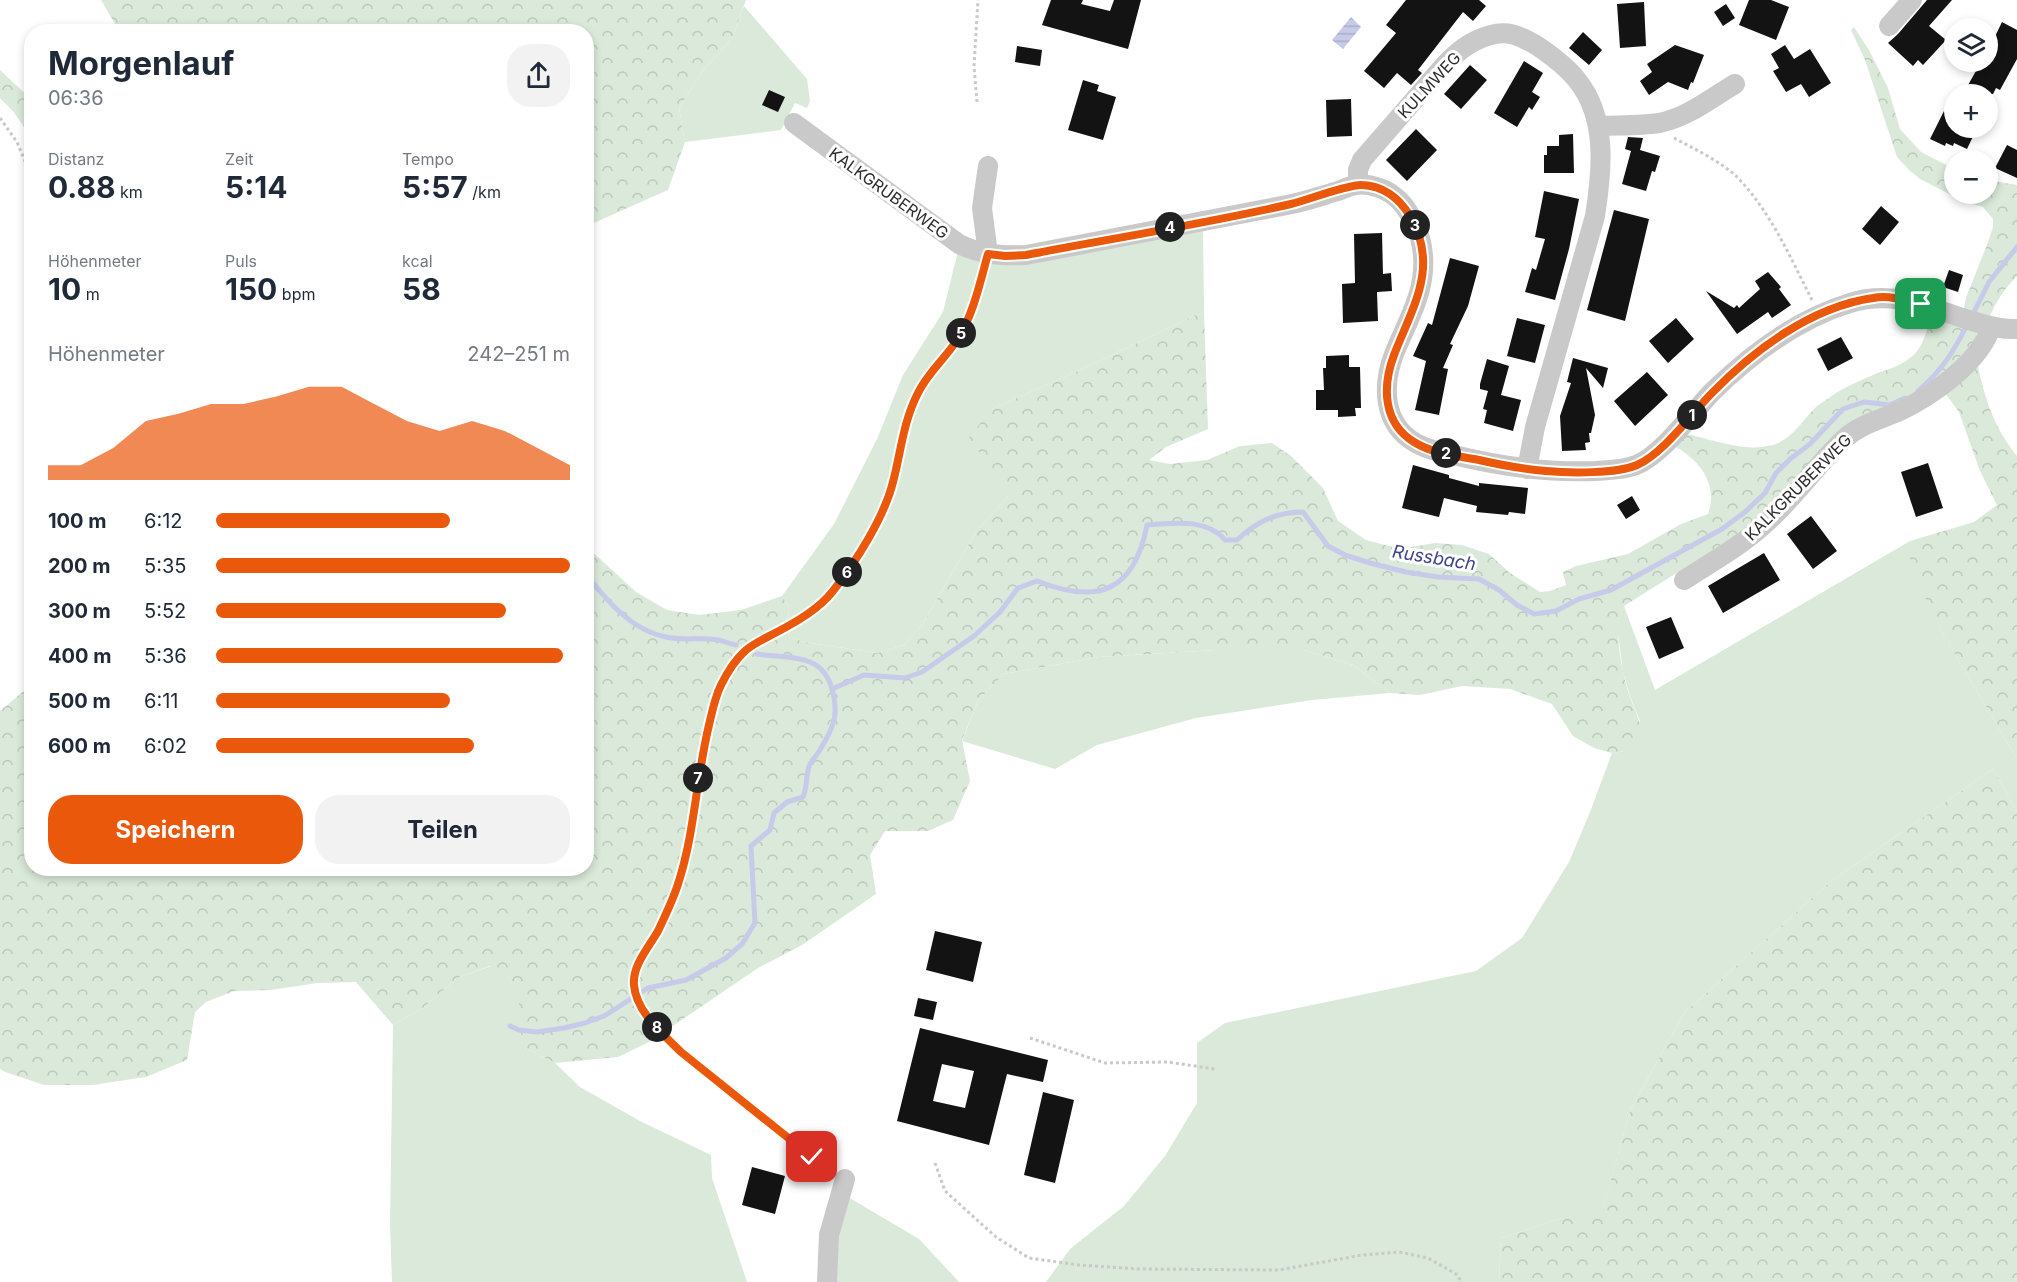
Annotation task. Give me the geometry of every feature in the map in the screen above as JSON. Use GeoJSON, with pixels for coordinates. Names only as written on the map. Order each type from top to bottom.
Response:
{"type":"FeatureCollection","features":[{"type":"Feature","properties":{"kind":"street"},"geometry":{"type":"LineString","coordinates":[[1889,26],[1912,0]]}},
{"type":"Feature","properties":{"kind":"street","name":"KULMWEG"},"geometry":{"type":"LineString","coordinates":[[1358,184],[1358,170],[1362,160],[1452,58],[1474,41],[1504,33],[1518,35],[1562,64],[1578,80],[1590,102],[1598,126],[1600,167],[1595,216],[1535,427],[1527,469]]}},
{"type":"Feature","properties":{"kind":"street"},"geometry":{"type":"LineString","coordinates":[[1598,126],[1658,123],[1682,115],[1735,84]]}},
{"type":"Feature","properties":{"kind":"street","name":"KALKGRUBERWEG"},"geometry":{"type":"LineString","coordinates":[[794,123],[959,244],[973,252],[1005,256],[1026,255],[1292,204],[1358,184]]}},
{"type":"Feature","properties":{"kind":"street"},"geometry":{"type":"LineString","coordinates":[[988,166],[982,208],[988,254]]}},
{"type":"Feature","properties":{"kind":"street"},"geometry":{"type":"LineString","coordinates":[[1358,184],[1392,194],[1403,204],[1420,236],[1424,253],[1419,292],[1393,356],[1386,386],[1389,413],[1396,425],[1415,443],[1431,450],[1461,457],[1527,469],[1575,472],[1625,468],[1638,464],[1671,437],[1712,392],[1765,346],[1820,315],[1875,297],[1897,298],[1979,323],[2017,329]]}},
{"type":"Feature","properties":{"kind":"street","name":"KALKGRUBERWEG"},"geometry":{"type":"LineString","coordinates":[[1683,579],[1737,547],[1767,522],[1843,440],[1860,427],[1897,412],[1936,391],[1988,338],[1979,323]]}},
{"type":"Feature","properties":{"kind":"street"},"geometry":{"type":"LineString","coordinates":[[827,1282],[829,1235],[845,1179]]}},
{"type":"Feature","properties":{"kind":"path"},"geometry":{"type":"LineString","coordinates":[[976,102],[974,66],[978,0]]}},
{"type":"Feature","properties":{"kind":"path"},"geometry":{"type":"LineString","coordinates":[[0,118],[17,142],[24,159]]}},
{"type":"Feature","properties":{"kind":"path"},"geometry":{"type":"LineString","coordinates":[[1658,123],[1666,134],[1698,150],[1736,176],[1764,209],[1820,315]]}},
{"type":"Feature","properties":{"kind":"path"},"geometry":{"type":"LineString","coordinates":[[845,1179],[812,1157],[681,1052],[638,1002],[633,975],[672,901],[685,862],[705,740],[720,688],[743,652],[802,617],[830,594],[861,550],[888,498],[904,428],[918,392],[958,338],[966,322],[988,254]]}},
{"type":"Feature","properties":{"kind":"path"},"geometry":{"type":"LineString","coordinates":[[1030,1038],[1105,1063],[1168,1062],[1215,1069]]}},
{"type":"Feature","properties":{"kind":"path"},"geometry":{"type":"LineString","coordinates":[[935,1163],[945,1191],[996,1237],[1029,1258],[1079,1265],[1139,1269],[1279,1270],[1362,1255],[1399,1252],[1428,1258],[1456,1274],[1462,1282]]}},
{"type":"Feature","properties":{"kind":"green space"},"geometry":{"type":"Polygon","coordinates":[[[101,0],[746,0],[732,38],[702,72],[679,108],[685,142],[668,190],[594,223],[594,24],[115,24],[101,0]]]}},
{"type":"Feature","properties":{"kind":"green space"},"geometry":{"type":"Polygon","coordinates":[[[744,6],[807,79],[810,101],[807,108],[795,103],[781,130],[685,142],[679,108],[702,72],[732,38],[744,6]]]}},
{"type":"Feature","properties":{"kind":"green space"},"geometry":{"type":"Polygon","coordinates":[[[1854,27],[1869,50],[1888,88],[1900,129],[1921,152],[1944,164],[1944,191],[1920,179],[1897,157],[1865,60],[1851,30],[1854,27]]]}},
{"type":"Feature","properties":{"kind":"green space"},"geometry":{"type":"Polygon","coordinates":[[[0,70],[24,92],[24,127],[13,111],[0,98],[0,70]]]}},
{"type":"Feature","properties":{"kind":"green space"},"geometry":{"type":"Polygon","coordinates":[[[1998,182],[2017,185],[2017,276],[2001,296],[1989,318],[1963,312],[1966,298],[1993,227],[1993,219],[1983,207],[1973,204],[1998,204],[1998,182]]]}},
{"type":"Feature","properties":{"kind":"green space"},"geometry":{"type":"Polygon","coordinates":[[[1203,227],[1204,311],[992,409],[1008,497],[977,530],[922,625],[904,645],[877,653],[804,642],[788,636],[789,607],[782,596],[834,524],[877,439],[903,375],[943,312],[958,251],[984,259],[1203,227]]]}},
{"type":"Feature","properties":{"kind":"green space"},"geometry":{"type":"Polygon","coordinates":[[[1204,311],[1208,429],[1166,447],[1149,460],[1170,464],[1207,460],[1240,446],[1272,443],[1291,456],[1323,488],[1338,521],[1366,540],[1400,549],[1435,543],[1462,545],[1489,554],[1510,573],[1540,592],[1566,585],[1563,572],[1576,566],[1628,554],[1681,524],[1708,514],[1711,492],[1704,473],[1690,457],[1672,445],[1683,433],[1739,446],[1773,445],[1786,438],[1817,406],[1837,393],[1901,364],[1913,355],[1921,344],[1928,327],[1918,311],[1977,332],[1976,339],[1933,387],[1863,421],[1750,527],[1624,606],[1618,625],[1620,654],[1627,689],[1640,723],[1642,741],[1626,751],[1612,753],[1594,748],[1573,736],[1552,704],[1510,689],[1462,686],[1420,695],[1390,693],[1353,665],[1304,650],[1216,650],[1099,657],[1003,674],[978,701],[962,740],[970,781],[953,820],[928,831],[885,831],[870,855],[876,894],[802,945],[758,968],[649,1042],[618,1057],[555,1063],[525,1048],[521,1041],[519,1003],[509,978],[490,966],[457,978],[423,1008],[393,1025],[356,982],[317,983],[271,990],[234,991],[206,1002],[195,1012],[187,1060],[146,1077],[92,1085],[44,1085],[0,1069],[0,711],[24,691],[24,876],[594,876],[594,553],[636,592],[667,610],[699,615],[741,610],[782,596],[789,607],[788,636],[804,642],[877,653],[904,645],[922,625],[977,530],[1008,497],[969,437],[992,409],[1204,311]]]}},
{"type":"Feature","properties":{"kind":"green space"},"geometry":{"type":"Polygon","coordinates":[[[1977,362],[1991,412],[2017,456],[2017,759],[1947,641],[1910,568],[1910,541],[1974,522],[1997,505],[1980,471],[1959,412],[1943,390],[1977,362]]]}},
{"type":"Feature","properties":{"kind":"green space"},"geometry":{"type":"Polygon","coordinates":[[[1910,541],[1911,568],[1947,641],[2017,759],[2017,812],[1993,769],[1830,882],[1684,1013],[1630,1111],[1603,1209],[1552,1221],[1501,1238],[1499,1282],[1046,1282],[1070,1249],[1124,1206],[1165,1156],[1197,1103],[1197,1043],[1225,1023],[1476,971],[1522,938],[1569,862],[1612,753],[1626,751],[1640,721],[1623,672],[1617,626],[1624,606],[1655,690],[1910,541]]]}},
{"type":"Feature","properties":{"kind":"green space"},"geometry":{"type":"Polygon","coordinates":[[[1216,650],[1304,650],[1353,665],[1390,693],[1312,700],[1196,718],[1097,745],[1055,769],[962,741],[978,701],[1003,674],[1099,657],[1216,650]]]}},
{"type":"Feature","properties":{"kind":"green space"},"geometry":{"type":"Polygon","coordinates":[[[1993,769],[2017,812],[2017,1282],[1499,1282],[1501,1238],[1552,1221],[1603,1208],[1630,1111],[1684,1013],[1830,882],[1993,769]]]}},
{"type":"Feature","properties":{"kind":"green space"},"geometry":{"type":"Polygon","coordinates":[[[491,966],[509,978],[520,1003],[521,1041],[525,1048],[555,1063],[580,1087],[640,1121],[711,1155],[712,1178],[747,1282],[392,1282],[390,1225],[393,1025],[423,1008],[457,978],[491,966]]]}},
{"type":"Feature","properties":{"kind":"green space"},"geometry":{"type":"Polygon","coordinates":[[[848,1197],[919,1239],[959,1282],[833,1282],[833,1255],[848,1197]]]}},
{"type":"Feature","properties":{"kind":"water"},"geometry":{"type":"Polygon","coordinates":[[[1351,17],[1361,27],[1343,49],[1332,40],[1351,17]]]}},
{"type":"Feature","properties":{"kind":"building"},"geometry":{"type":"Polygon","coordinates":[[[1051,0],[1083,0],[1081,4],[1110,11],[1114,0],[1141,0],[1128,49],[1042,25],[1051,0]]]}},
{"type":"Feature","properties":{"kind":"building"},"geometry":{"type":"Polygon","coordinates":[[[1406,0],[1479,0],[1486,6],[1473,21],[1463,12],[1418,70],[1422,73],[1411,85],[1397,73],[1384,88],[1364,71],[1396,33],[1386,25],[1406,0]]]}},
{"type":"Feature","properties":{"kind":"building"},"geometry":{"type":"Polygon","coordinates":[[[1749,0],[1771,0],[1789,7],[1776,40],[1739,25],[1749,0]]]}},
{"type":"Feature","properties":{"kind":"building"},"geometry":{"type":"Polygon","coordinates":[[[1927,0],[1952,0],[1929,26],[1944,38],[1944,42],[1923,65],[1918,60],[1913,66],[1888,43],[1927,0]]]}},
{"type":"Feature","properties":{"kind":"building"},"geometry":{"type":"Polygon","coordinates":[[[1644,2],[1646,46],[1620,48],[1617,4],[1644,2]]]}},
{"type":"Feature","properties":{"kind":"building"},"geometry":{"type":"Polygon","coordinates":[[[1726,4],[1735,18],[1723,26],[1714,12],[1726,4]]]}},
{"type":"Feature","properties":{"kind":"building"},"geometry":{"type":"Polygon","coordinates":[[[2002,22],[2017,30],[2017,59],[2000,90],[1998,84],[1969,84],[1975,72],[1998,72],[1998,30],[2002,22]]]}},
{"type":"Feature","properties":{"kind":"building"},"geometry":{"type":"Polygon","coordinates":[[[1583,32],[1602,50],[1589,65],[1569,48],[1583,32]]]}},
{"type":"Feature","properties":{"kind":"building"},"geometry":{"type":"Polygon","coordinates":[[[1675,45],[1704,55],[1693,83],[1691,82],[1688,90],[1668,82],[1649,95],[1640,81],[1652,72],[1647,64],[1675,45]]]}},
{"type":"Feature","properties":{"kind":"building"},"geometry":{"type":"Polygon","coordinates":[[[1785,45],[1794,59],[1810,49],[1831,83],[1809,97],[1801,84],[1786,92],[1773,71],[1779,68],[1771,54],[1785,45]]]}},
{"type":"Feature","properties":{"kind":"building"},"geometry":{"type":"Polygon","coordinates":[[[1017,46],[1042,50],[1040,66],[1015,62],[1017,46]]]}},
{"type":"Feature","properties":{"kind":"building"},"geometry":{"type":"Polygon","coordinates":[[[1524,61],[1543,73],[1532,92],[1540,97],[1532,110],[1529,107],[1517,127],[1494,113],[1524,61]]]}},
{"type":"Feature","properties":{"kind":"building"},"geometry":{"type":"Polygon","coordinates":[[[1470,65],[1487,80],[1461,109],[1444,94],[1470,65]]]}},
{"type":"Feature","properties":{"kind":"building"},"geometry":{"type":"Polygon","coordinates":[[[1083,80],[1099,85],[1097,91],[1116,97],[1103,140],[1068,130],[1083,80]]]}},
{"type":"Feature","properties":{"kind":"building"},"geometry":{"type":"Polygon","coordinates":[[[769,90],[785,97],[778,112],[762,105],[769,90]]]}},
{"type":"Feature","properties":{"kind":"building"},"geometry":{"type":"Polygon","coordinates":[[[1351,99],[1352,136],[1327,137],[1326,100],[1351,99]]]}},
{"type":"Feature","properties":{"kind":"building"},"geometry":{"type":"Polygon","coordinates":[[[1944,111],[1944,138],[1972,138],[1967,149],[1954,143],[1953,146],[1946,143],[1945,146],[1930,139],[1944,111]]]}},
{"type":"Feature","properties":{"kind":"building"},"geometry":{"type":"Polygon","coordinates":[[[1416,129],[1437,150],[1407,181],[1386,160],[1416,129]]]}},
{"type":"Feature","properties":{"kind":"building"},"geometry":{"type":"Polygon","coordinates":[[[1573,134],[1574,173],[1544,173],[1544,155],[1547,155],[1547,146],[1559,146],[1559,135],[1573,134]]]}},
{"type":"Feature","properties":{"kind":"building"},"geometry":{"type":"Polygon","coordinates":[[[1628,137],[1643,138],[1640,150],[1660,156],[1655,172],[1652,171],[1646,191],[1622,184],[1631,151],[1625,149],[1628,137]]]}},
{"type":"Feature","properties":{"kind":"building"},"geometry":{"type":"Polygon","coordinates":[[[2007,145],[2017,150],[2017,178],[1998,169],[1998,162],[2007,145]]]}},
{"type":"Feature","properties":{"kind":"building"},"geometry":{"type":"Polygon","coordinates":[[[1544,191],[1579,199],[1569,249],[1555,300],[1525,292],[1532,268],[1536,270],[1545,239],[1535,237],[1544,191]]]}},
{"type":"Feature","properties":{"kind":"building"},"geometry":{"type":"Polygon","coordinates":[[[1881,206],[1899,222],[1880,245],[1862,229],[1881,206]]]}},
{"type":"Feature","properties":{"kind":"building"},"geometry":{"type":"Polygon","coordinates":[[[1614,210],[1649,219],[1625,321],[1587,310],[1614,210]]]}},
{"type":"Feature","properties":{"kind":"building"},"geometry":{"type":"Polygon","coordinates":[[[1382,233],[1383,274],[1391,273],[1392,291],[1377,292],[1378,321],[1343,323],[1342,284],[1355,283],[1354,234],[1382,233]]]}},
{"type":"Feature","properties":{"kind":"building"},"geometry":{"type":"Polygon","coordinates":[[[1450,258],[1479,266],[1468,306],[1450,344],[1453,345],[1443,368],[1448,369],[1439,415],[1415,410],[1426,361],[1413,356],[1428,323],[1432,325],[1450,258]]]}},
{"type":"Feature","properties":{"kind":"building"},"geometry":{"type":"Polygon","coordinates":[[[1949,270],[1963,275],[1958,292],[1943,287],[1949,270]]]}},
{"type":"Feature","properties":{"kind":"building"},"geometry":{"type":"Polygon","coordinates":[[[1768,272],[1781,287],[1779,289],[1791,305],[1772,318],[1768,312],[1737,334],[1706,291],[1734,308],[1737,305],[1739,308],[1760,289],[1755,281],[1768,272]]]}},
{"type":"Feature","properties":{"kind":"building"},"geometry":{"type":"Polygon","coordinates":[[[1517,318],[1545,325],[1535,363],[1507,356],[1517,318]]]}},
{"type":"Feature","properties":{"kind":"building"},"geometry":{"type":"Polygon","coordinates":[[[1676,318],[1694,339],[1668,363],[1649,341],[1676,318]]]}},
{"type":"Feature","properties":{"kind":"building"},"geometry":{"type":"Polygon","coordinates":[[[1841,337],[1853,358],[1828,371],[1817,349],[1841,337]]]}},
{"type":"Feature","properties":{"kind":"building"},"geometry":{"type":"Polygon","coordinates":[[[1349,355],[1349,367],[1360,367],[1361,408],[1355,408],[1356,416],[1338,417],[1338,410],[1316,410],[1316,390],[1324,390],[1323,368],[1326,368],[1326,356],[1349,355]]]}},
{"type":"Feature","properties":{"kind":"building"},"geometry":{"type":"Polygon","coordinates":[[[1573,358],[1608,368],[1603,388],[1586,368],[1595,415],[1591,433],[1589,433],[1590,442],[1585,443],[1586,450],[1562,451],[1560,416],[1571,383],[1567,382],[1573,358]]]}},
{"type":"Feature","properties":{"kind":"building"},"geometry":{"type":"Polygon","coordinates":[[[1487,359],[1509,366],[1501,395],[1521,400],[1513,431],[1484,423],[1487,410],[1483,409],[1488,391],[1480,389],[1480,384],[1487,359]]]}},
{"type":"Feature","properties":{"kind":"building"},"geometry":{"type":"Polygon","coordinates":[[[1647,372],[1668,395],[1635,426],[1614,401],[1647,372]]]}},
{"type":"Feature","properties":{"kind":"building"},"geometry":{"type":"Polygon","coordinates":[[[1928,463],[1943,508],[1916,517],[1901,472],[1928,463]]]}},
{"type":"Feature","properties":{"kind":"building"},"geometry":{"type":"Polygon","coordinates":[[[1413,465],[1479,486],[1479,483],[1528,488],[1525,514],[1476,512],[1477,506],[1444,498],[1439,517],[1402,508],[1413,465]]]}},
{"type":"Feature","properties":{"kind":"building"},"geometry":{"type":"Polygon","coordinates":[[[1632,496],[1640,510],[1626,519],[1617,505],[1632,496]]]}},
{"type":"Feature","properties":{"kind":"building"},"geometry":{"type":"Polygon","coordinates":[[[1811,516],[1837,551],[1813,569],[1787,534],[1811,516]]]}},
{"type":"Feature","properties":{"kind":"building"},"geometry":{"type":"Polygon","coordinates":[[[1764,553],[1780,580],[1723,613],[1708,586],[1764,553]]]}},
{"type":"Feature","properties":{"kind":"building"},"geometry":{"type":"Polygon","coordinates":[[[1671,617],[1684,648],[1659,659],[1646,627],[1671,617]]]}},
{"type":"Feature","properties":{"kind":"building"},"geometry":{"type":"Polygon","coordinates":[[[935,931],[982,942],[973,982],[926,970],[935,931]]]}},
{"type":"Feature","properties":{"kind":"building"},"geometry":{"type":"Polygon","coordinates":[[[918,998],[937,1002],[933,1020],[914,1016],[918,998]]]}},
{"type":"Feature","properties":{"kind":"building"},"geometry":{"type":"Polygon","coordinates":[[[920,1028],[1048,1060],[1043,1082],[1007,1074],[989,1145],[897,1121],[920,1028]],[[942,1064],[933,1101],[965,1108],[974,1071],[942,1064]]]}},
{"type":"Feature","properties":{"kind":"building"},"geometry":{"type":"Polygon","coordinates":[[[1043,1092],[1074,1100],[1055,1183],[1024,1175],[1043,1092]]]}},
{"type":"Feature","properties":{"kind":"building"},"geometry":{"type":"Polygon","coordinates":[[[752,1167],[785,1176],[775,1214],[742,1205],[752,1167]]]}},
{"type":"Feature","properties":{"kind":"waterway","name":"Russbach"},"geometry":{"type":"LineString","coordinates":[[1972,316],[1989,282],[2017,247]]}},
{"type":"Feature","properties":{"kind":"waterway","name":"Russbach"},"geometry":{"type":"LineString","coordinates":[[1918,391],[1946,361],[1967,325]]}},
{"type":"Feature","properties":{"kind":"waterway","name":"Russbach"},"geometry":{"type":"LineString","coordinates":[[757,654],[812,663],[827,677],[832,689],[864,675],[905,678],[922,672],[974,636],[1000,612],[1018,588],[1037,581],[1078,592],[1110,587],[1123,578],[1133,565],[1141,548],[1147,525],[1178,523],[1199,525],[1218,533],[1225,540],[1237,540],[1267,519],[1293,512],[1303,512],[1328,546],[1345,555],[1406,572],[1438,577],[1479,579],[1534,614],[1556,611],[1579,599],[1611,590],[1722,529],[1765,493],[1776,473],[1810,444],[1843,409],[1864,402],[1890,405],[1905,398]]}},
{"type":"Feature","properties":{"kind":"waterway","name":"Russbach"},"geometry":{"type":"LineString","coordinates":[[594,584],[621,613],[653,633],[679,639],[720,640],[736,645]]}},
{"type":"Feature","properties":{"kind":"waterway","name":"Russbach"},"geometry":{"type":"LineString","coordinates":[[510,1026],[519,1030],[537,1032],[585,1023],[604,1016],[648,988],[686,980],[726,958],[742,944],[755,923],[751,846],[770,830],[774,813],[787,802],[803,797],[810,764],[834,720],[835,706],[832,689]]}},
{"type":"Feature","properties":{"kind":"route"},"geometry":{"type":"LineString","coordinates":[[812,1157],[665,1037],[638,1002],[633,975],[676,891],[685,862],[705,740],[720,688],[743,652],[814,609],[830,594],[861,550],[888,498],[904,428],[918,392],[958,338],[970,314],[988,254],[1026,255],[1292,204],[1358,184],[1374,187],[1392,194],[1403,204],[1420,236],[1424,253],[1419,292],[1410,319],[1393,356],[1386,386],[1389,413],[1396,425],[1415,443],[1431,450],[1549,471],[1609,470],[1638,464],[1652,455],[1712,392],[1765,346],[1827,311],[1875,297],[1897,298],[1921,304]]}}]}
